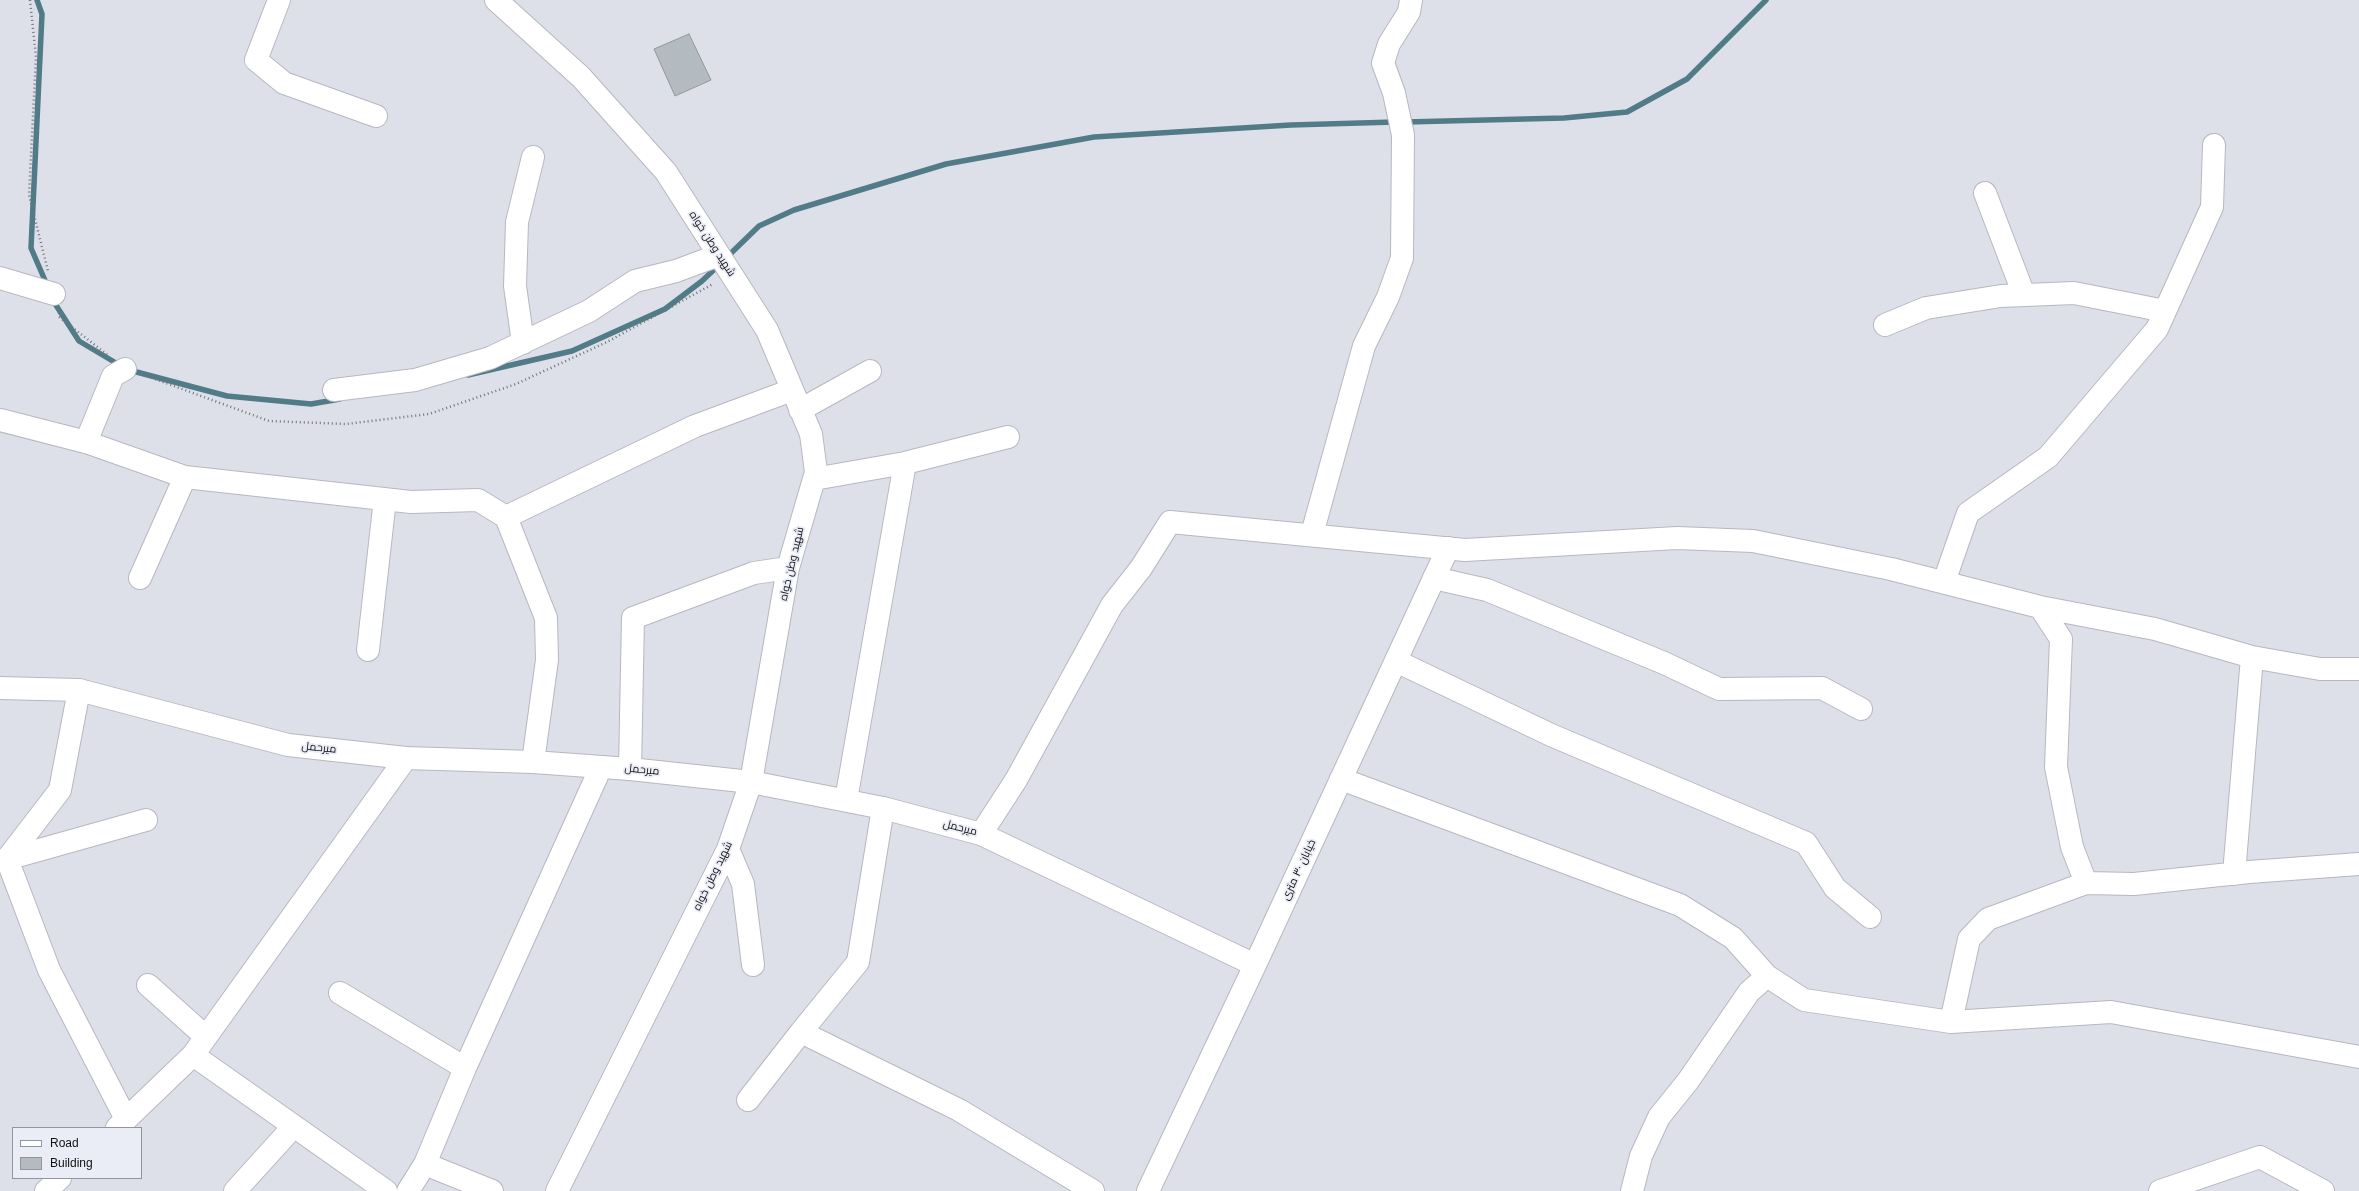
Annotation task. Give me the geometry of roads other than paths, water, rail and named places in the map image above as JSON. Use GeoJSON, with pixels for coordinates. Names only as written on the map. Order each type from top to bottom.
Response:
{"type":"FeatureCollection","features":[{"type":"Feature","properties":{"kind":"street"},"geometry":{"type":"LineString","coordinates":[[279,0],[256,60],[284,83],[376,116]]}},
{"type":"Feature","properties":{"kind":"street","name":"شهید وطن خواه"},"geometry":{"type":"LineString","coordinates":[[496,0],[581,76],[666,172],[767,330],[811,434],[816,472],[788,568],[751,782],[728,849],[557,1191]]}},
{"type":"Feature","properties":{"kind":"street"},"geometry":{"type":"LineString","coordinates":[[1312,534],[1364,346],[1388,297],[1402,258],[1403,135],[1394,93],[1383,63],[1389,44],[1409,12],[1412,0]]}},
{"type":"Feature","properties":{"kind":"street"},"geometry":{"type":"LineString","coordinates":[[1944,582],[1968,513],[2048,456],[2157,329],[2212,207],[2214,145]]}},
{"type":"Feature","properties":{"kind":"street"},"geometry":{"type":"LineString","coordinates":[[523,343],[515,286],[517,222],[533,157]]}},
{"type":"Feature","properties":{"kind":"street"},"geometry":{"type":"LineString","coordinates":[[1985,193],[2024,295]]}},
{"type":"Feature","properties":{"kind":"street"},"geometry":{"type":"LineString","coordinates":[[334,390],[415,380],[490,358],[589,311],[635,281],[676,271],[719,255]]}},
{"type":"Feature","properties":{"kind":"street"},"geometry":{"type":"LineString","coordinates":[[0,278],[54,294]]}},
{"type":"Feature","properties":{"kind":"street"},"geometry":{"type":"LineString","coordinates":[[1886,325],[1926,308],[2000,296],[2074,293],[2165,311]]}},
{"type":"Feature","properties":{"kind":"street"},"geometry":{"type":"LineString","coordinates":[[86,442],[113,376],[125,368]]}},
{"type":"Feature","properties":{"kind":"street"},"geometry":{"type":"LineString","coordinates":[[800,410],[870,371]]}},
{"type":"Feature","properties":{"kind":"street"},"geometry":{"type":"LineString","coordinates":[[506,517],[695,426],[792,390]]}},
{"type":"Feature","properties":{"kind":"street"},"geometry":{"type":"LineString","coordinates":[[0,420],[86,442],[185,477],[411,502],[478,500],[506,517],[546,618],[547,660],[533,762]]}},
{"type":"Feature","properties":{"kind":"street"},"geometry":{"type":"LineString","coordinates":[[814,479],[905,462],[1008,437]]}},
{"type":"Feature","properties":{"kind":"street"},"geometry":{"type":"LineString","coordinates":[[846,800],[905,462]]}},
{"type":"Feature","properties":{"kind":"street"},"geometry":{"type":"LineString","coordinates":[[140,578],[185,477]]}},
{"type":"Feature","properties":{"kind":"street"},"geometry":{"type":"LineString","coordinates":[[368,650],[385,499]]}},
{"type":"Feature","properties":{"kind":"street"},"geometry":{"type":"LineString","coordinates":[[982,834],[1016,780],[1112,605],[1141,568],[1170,522],[1312,534],[1465,550],[1677,538],[1753,541],[1891,569],[2040,607],[2155,629],[2252,657],[2320,669],[2359,669]]}},
{"type":"Feature","properties":{"kind":"street","name":"خیابان ۳۰ متری"},"geometry":{"type":"LineString","coordinates":[[1148,1191],[1255,965],[1448,548]]}},
{"type":"Feature","properties":{"kind":"street"},"geometry":{"type":"LineString","coordinates":[[630,769],[633,618],[754,573],[788,568]]}},
{"type":"Feature","properties":{"kind":"street"},"geometry":{"type":"LineString","coordinates":[[1434,578],[1487,590],[1664,663],[1719,689],[1822,688],[1861,709]]}},
{"type":"Feature","properties":{"kind":"street"},"geometry":{"type":"LineString","coordinates":[[2040,607],[2061,639],[2056,767],[2072,847],[2086,883]]}},
{"type":"Feature","properties":{"kind":"street"},"geometry":{"type":"LineString","coordinates":[[2234,874],[2252,657]]}},
{"type":"Feature","properties":{"kind":"street"},"geometry":{"type":"LineString","coordinates":[[1396,661],[1551,735],[1806,843],[1835,888],[1870,918]]}},
{"type":"Feature","properties":{"kind":"street","name":"میرحمل"},"geometry":{"type":"LineString","coordinates":[[0,688],[79,690],[288,745],[406,758],[533,762],[630,769],[751,782],[883,808],[982,834],[1255,965]]}},
{"type":"Feature","properties":{"kind":"street"},"geometry":{"type":"LineString","coordinates":[[4,860],[60,790],[79,690]]}},
{"type":"Feature","properties":{"kind":"street"},"geometry":{"type":"LineString","coordinates":[[4,860],[49,970],[121,1124],[193,1056],[406,758]]}},
{"type":"Feature","properties":{"kind":"street"},"geometry":{"type":"LineString","coordinates":[[408,1191],[425,1164],[465,1068],[601,767]]}},
{"type":"Feature","properties":{"kind":"street"},"geometry":{"type":"LineString","coordinates":[[1341,779],[1680,905],[1733,938],[1767,976],[1804,1000],[1952,1022],[2111,1012],[2359,1057]]}},
{"type":"Feature","properties":{"kind":"street"},"geometry":{"type":"LineString","coordinates":[[748,1100],[858,962],[883,808]]}},
{"type":"Feature","properties":{"kind":"street"},"geometry":{"type":"LineString","coordinates":[[4,860],[146,820]]}},
{"type":"Feature","properties":{"kind":"street"},"geometry":{"type":"LineString","coordinates":[[728,849],[743,884],[753,965]]}},
{"type":"Feature","properties":{"kind":"street"},"geometry":{"type":"LineString","coordinates":[[1952,1022],[1969,939],[1988,919],[2086,883],[2134,884],[2359,864]]}},
{"type":"Feature","properties":{"kind":"street"},"geometry":{"type":"LineString","coordinates":[[1632,1191],[1640,1156],[1660,1117],[1688,1081],[1749,992],[1767,976]]}},
{"type":"Feature","properties":{"kind":"street"},"geometry":{"type":"LineString","coordinates":[[148,985],[206,1037]]}},
{"type":"Feature","properties":{"kind":"street"},"geometry":{"type":"LineString","coordinates":[[340,993],[465,1068]]}},
{"type":"Feature","properties":{"kind":"street"},"geometry":{"type":"LineString","coordinates":[[801,1032],[959,1110],[1093,1191]]}},
{"type":"Feature","properties":{"kind":"street"},"geometry":{"type":"LineString","coordinates":[[193,1056],[386,1191]]}},
{"type":"Feature","properties":{"kind":"street"},"geometry":{"type":"LineString","coordinates":[[235,1191],[294,1126]]}},
{"type":"Feature","properties":{"kind":"street"},"geometry":{"type":"LineString","coordinates":[[2160,1191],[2260,1157],[2323,1191]]}},
{"type":"Feature","properties":{"kind":"street"},"geometry":{"type":"LineString","coordinates":[[425,1164],[492,1191]]}},
{"type":"Feature","properties":{"kind":"street"},"geometry":{"type":"LineString","coordinates":[[46,1191],[59,1179]]}},
{"type":"Feature","properties":{"kind":"waterway"},"geometry":{"type":"LineString","coordinates":[[37,0],[42,14],[31,248],[47,285]]}},
{"type":"Feature","properties":{"kind":"waterway"},"geometry":{"type":"LineString","coordinates":[[1406,122],[1564,118],[1627,112],[1687,79],[1766,0]]}},
{"type":"Feature","properties":{"kind":"waterway"},"geometry":{"type":"LineString","coordinates":[[726,258],[759,226],[794,210],[946,164],[1094,137],[1291,125],[1395,122]]}},
{"type":"Feature","properties":{"kind":"waterway"},"geometry":{"type":"LineString","coordinates":[[468,375],[572,351],[665,309],[702,281],[720,264]]}},
{"type":"Feature","properties":{"kind":"waterway"},"geometry":{"type":"LineString","coordinates":[[52,299],[79,341],[121,366]]}},
{"type":"Feature","properties":{"kind":"waterway"},"geometry":{"type":"LineString","coordinates":[[129,370],[227,396],[311,404],[340,399]]}}]}
